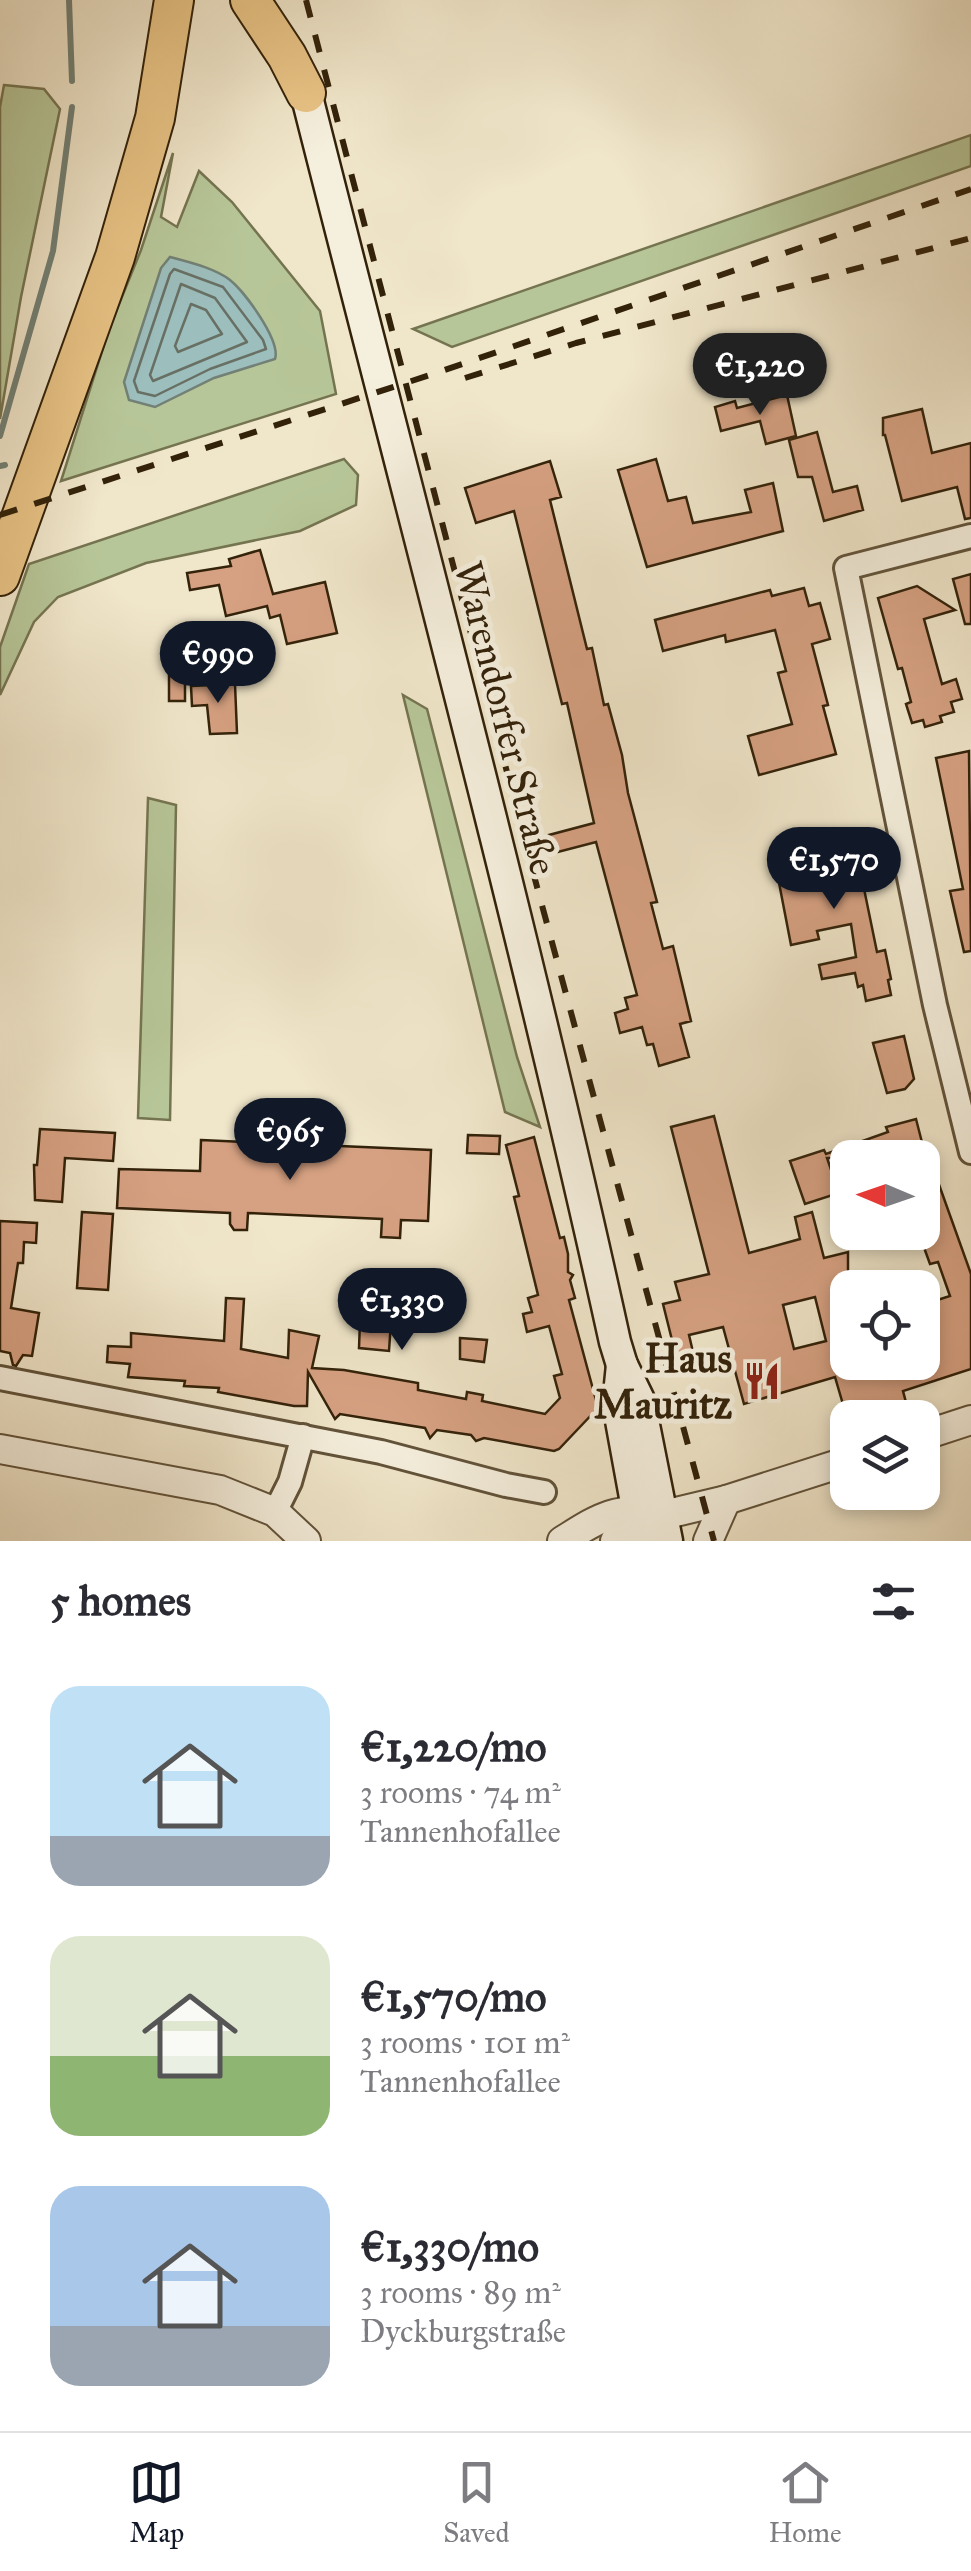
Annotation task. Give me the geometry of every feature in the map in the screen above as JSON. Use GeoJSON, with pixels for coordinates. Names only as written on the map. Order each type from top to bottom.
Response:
{"type":"FeatureCollection","features":[{"type":"Feature","properties":{"kind":"highway"},"geometry":{"type":"LineString","coordinates":[[0,576],[114,256],[159,100],[174,0]]}},
{"type":"Feature","properties":{"kind":"highway"},"geometry":{"type":"LineString","coordinates":[[250,0],[306,93]]}},
{"type":"Feature","properties":{"kind":"main road","name":"Warendorfer Straße"},"geometry":{"type":"LineString","coordinates":[[306,93],[572,1150],[622,1364],[639,1400],[644,1530]]}},
{"type":"Feature","properties":{"kind":"street"},"geometry":{"type":"LineString","coordinates":[[971,536],[846,568],[934,1005],[971,1152]]}},
{"type":"Feature","properties":{"kind":"street"},"geometry":{"type":"LineString","coordinates":[[0,1378],[304,1436],[544,1492]]}},
{"type":"Feature","properties":{"kind":"street"},"geometry":{"type":"LineString","coordinates":[[940,1430],[971,1420]]}},
{"type":"Feature","properties":{"kind":"street"},"geometry":{"type":"LineString","coordinates":[[276,1512],[304,1436]]}},
{"type":"Feature","properties":{"kind":"street"},"geometry":{"type":"LineString","coordinates":[[0,1450],[220,1490],[276,1512],[306,1541]]}},
{"type":"Feature","properties":{"kind":"street"},"geometry":{"type":"LineString","coordinates":[[562,1541],[606,1516],[644,1530],[830,1468]]}},
{"type":"Feature","properties":{"kind":"street"},"geometry":{"type":"LineString","coordinates":[[708,1541],[726,1500]]}},
{"type":"Feature","properties":{"kind":"green space"},"geometry":{"type":"Polygon","coordinates":[[[4,85],[44,89],[60,109],[0,419],[0,107],[4,85]]]}},
{"type":"Feature","properties":{"kind":"green space"},"geometry":{"type":"Polygon","coordinates":[[[971,135],[971,166],[452,347],[413,329],[971,135]]]}},
{"type":"Feature","properties":{"kind":"green space"},"geometry":{"type":"Polygon","coordinates":[[[173,153],[161,217],[177,227],[199,171],[232,202],[320,311],[336,394],[61,481],[109,329],[141,250],[173,153]]]}},
{"type":"Feature","properties":{"kind":"green space"},"geometry":{"type":"Polygon","coordinates":[[[344,459],[358,475],[356,505],[300,531],[146,563],[58,597],[34,622],[0,695],[0,647],[29,564],[344,459]]]}},
{"type":"Feature","properties":{"kind":"green space"},"geometry":{"type":"Polygon","coordinates":[[[403,695],[427,709],[517,1057],[540,1127],[505,1112],[403,695]]]}},
{"type":"Feature","properties":{"kind":"green space"},"geometry":{"type":"Polygon","coordinates":[[[148,798],[176,805],[170,1120],[138,1118],[148,798]]]}},
{"type":"Feature","properties":{"kind":"water"},"geometry":{"type":"Polygon","coordinates":[[[170,257],[230,280],[267,329],[275,359],[214,378],[155,407],[129,400],[124,382],[161,268],[170,257]]]}},
{"type":"Feature","properties":{"kind":"building"},"geometry":{"type":"Polygon","coordinates":[[[787,395],[796,436],[766,444],[760,421],[721,431],[715,407],[735,401],[737,408],[787,395]]]}},
{"type":"Feature","properties":{"kind":"building"},"geometry":{"type":"Polygon","coordinates":[[[922,409],[932,453],[971,443],[971,518],[965,519],[957,487],[902,501],[883,435],[883,418],[922,409]]]}},
{"type":"Feature","properties":{"kind":"building"},"geometry":{"type":"Polygon","coordinates":[[[817,432],[833,492],[857,486],[863,510],[824,521],[812,477],[798,477],[789,440],[817,432]]]}},
{"type":"Feature","properties":{"kind":"building"},"geometry":{"type":"Polygon","coordinates":[[[656,459],[668,501],[686,497],[693,523],[751,512],[745,490],[773,483],[783,531],[647,567],[618,470],[656,459]]]}},
{"type":"Feature","properties":{"kind":"building"},"geometry":{"type":"Polygon","coordinates":[[[550,461],[561,497],[550,500],[587,649],[592,648],[604,705],[608,704],[622,755],[657,902],[651,903],[663,949],[673,946],[691,1021],[680,1024],[689,1057],[659,1066],[653,1044],[647,1045],[642,1027],[620,1033],[615,1013],[628,1009],[625,998],[637,995],[596,842],[554,853],[549,835],[594,823],[567,703],[562,704],[514,511],[476,523],[465,488],[550,461]]]}},
{"type":"Feature","properties":{"kind":"building"},"geometry":{"type":"Polygon","coordinates":[[[260,550],[273,594],[325,582],[337,633],[287,644],[280,615],[270,618],[267,606],[226,616],[219,585],[190,590],[187,573],[231,566],[229,559],[260,550]]]}},
{"type":"Feature","properties":{"kind":"building"},"geometry":{"type":"Polygon","coordinates":[[[971,574],[971,624],[965,624],[953,579],[971,574]]]}},
{"type":"Feature","properties":{"kind":"building"},"geometry":{"type":"Polygon","coordinates":[[[917,586],[955,610],[924,619],[942,684],[956,679],[962,699],[951,702],[954,712],[940,716],[942,722],[925,727],[923,720],[912,723],[902,668],[898,669],[878,598],[917,586]]]}},
{"type":"Feature","properties":{"kind":"building"},"geometry":{"type":"Polygon","coordinates":[[[804,588],[809,606],[820,603],[830,639],[812,644],[836,754],[759,775],[748,736],[792,724],[778,673],[786,671],[775,630],[726,642],[725,635],[663,651],[655,620],[770,590],[772,596],[804,588]]]}},
{"type":"Feature","properties":{"kind":"building"},"geometry":{"type":"Polygon","coordinates":[[[185,661],[185,701],[169,701],[169,662],[185,661]]]}},
{"type":"Feature","properties":{"kind":"building"},"geometry":{"type":"Polygon","coordinates":[[[235,684],[237,733],[210,734],[207,705],[192,706],[191,686],[235,684]]]}},
{"type":"Feature","properties":{"kind":"building"},"geometry":{"type":"Polygon","coordinates":[[[969,751],[971,951],[964,952],[950,891],[963,889],[936,758],[969,751]]]}},
{"type":"Feature","properties":{"kind":"building"},"geometry":{"type":"Polygon","coordinates":[[[854,840],[877,952],[885,950],[891,979],[891,995],[866,1001],[863,985],[858,987],[855,973],[822,979],[819,965],[856,957],[851,924],[817,931],[819,939],[791,945],[775,862],[827,851],[826,846],[854,840]]]}},
{"type":"Feature","properties":{"kind":"building"},"geometry":{"type":"Polygon","coordinates":[[[904,1036],[914,1079],[905,1089],[887,1093],[873,1043],[904,1036]]]}},
{"type":"Feature","properties":{"kind":"building"},"geometry":{"type":"Polygon","coordinates":[[[714,1116],[749,1253],[800,1239],[795,1217],[812,1212],[824,1258],[848,1252],[848,1270],[830,1270],[830,1378],[744,1404],[723,1327],[689,1335],[693,1352],[676,1356],[663,1304],[680,1300],[675,1282],[709,1274],[671,1127],[714,1116]],[[815,1297],[783,1305],[794,1349],[826,1341],[815,1297]]]}},
{"type":"Feature","properties":{"kind":"building"},"geometry":{"type":"Polygon","coordinates":[[[916,1119],[921,1140],[865,1140],[888,1132],[886,1127],[916,1119]]]}},
{"type":"Feature","properties":{"kind":"building"},"geometry":{"type":"Polygon","coordinates":[[[40,1129],[115,1133],[113,1161],[65,1158],[62,1202],[35,1200],[34,1165],[40,1129]]]}},
{"type":"Feature","properties":{"kind":"building"},"geometry":{"type":"Polygon","coordinates":[[[468,1135],[500,1136],[499,1154],[467,1153],[468,1135]]]}},
{"type":"Feature","properties":{"kind":"building"},"geometry":{"type":"Polygon","coordinates":[[[534,1137],[560,1238],[564,1237],[568,1272],[573,1275],[570,1280],[575,1298],[569,1300],[597,1404],[596,1410],[559,1449],[484,1438],[476,1441],[471,1435],[437,1430],[430,1438],[425,1428],[340,1414],[335,1419],[308,1372],[307,1406],[294,1406],[218,1392],[219,1388],[184,1386],[185,1381],[128,1377],[130,1364],[107,1362],[108,1346],[131,1347],[131,1333],[224,1341],[226,1298],[244,1299],[241,1349],[288,1358],[289,1330],[319,1336],[312,1368],[418,1383],[418,1390],[466,1399],[467,1392],[483,1395],[482,1401],[545,1414],[560,1398],[554,1376],[562,1374],[549,1326],[527,1332],[523,1314],[532,1312],[528,1298],[538,1295],[514,1197],[519,1196],[506,1145],[534,1137]]]}},
{"type":"Feature","properties":{"kind":"building"},"geometry":{"type":"Polygon","coordinates":[[[201,1140],[431,1150],[428,1221],[401,1220],[400,1238],[381,1237],[382,1219],[248,1213],[247,1230],[234,1230],[230,1213],[117,1208],[119,1169],[200,1171],[201,1140]]]}},
{"type":"Feature","properties":{"kind":"building"},"geometry":{"type":"Polygon","coordinates":[[[824,1150],[830,1153],[830,1196],[805,1204],[790,1161],[824,1150]]]}},
{"type":"Feature","properties":{"kind":"building"},"geometry":{"type":"Polygon","coordinates":[[[940,1187],[971,1274],[971,1369],[940,1379],[940,1299],[950,1296],[938,1262],[930,1264],[925,1250],[940,1250],[940,1187]]]}},
{"type":"Feature","properties":{"kind":"building"},"geometry":{"type":"Polygon","coordinates":[[[82,1212],[113,1214],[108,1290],[77,1288],[82,1212]]]}},
{"type":"Feature","properties":{"kind":"building"},"geometry":{"type":"Polygon","coordinates":[[[0,1221],[37,1223],[36,1243],[24,1242],[23,1263],[18,1263],[11,1308],[39,1313],[32,1356],[23,1355],[16,1366],[10,1353],[0,1351],[0,1221]]]}},
{"type":"Feature","properties":{"kind":"building"},"geometry":{"type":"Polygon","coordinates":[[[360,1321],[391,1322],[389,1351],[359,1348],[360,1321]]]}},
{"type":"Feature","properties":{"kind":"building"},"geometry":{"type":"Polygon","coordinates":[[[460,1338],[487,1340],[484,1362],[460,1359],[460,1338]]]}},
{"type":"Feature","properties":{"kind":"building"},"geometry":{"type":"Polygon","coordinates":[[[836,1380],[937,1380],[903,1391],[905,1400],[842,1400],[836,1380]]]}},
{"type":"Feature","properties":{"kind":"waterway"},"geometry":{"type":"LineString","coordinates":[[69,0],[72,81]]}},
{"type":"Feature","properties":{"kind":"waterway"},"geometry":{"type":"LineString","coordinates":[[0,436],[53,251],[72,107]]}},
{"type":"Feature","properties":{"kind":"waterway"},"geometry":{"type":"LineString","coordinates":[[0,466],[5,465]]}},
{"type":"Feature","properties":{"kind":"railway"},"geometry":{"type":"LineString","coordinates":[[306,0],[533,872],[714,1541]]}},
{"type":"Feature","properties":{"kind":"railway"},"geometry":{"type":"LineString","coordinates":[[0,515],[433,374],[971,189]]}},
{"type":"Feature","properties":{"kind":"railway"},"geometry":{"type":"LineString","coordinates":[[465,378],[576,343],[971,238]]}},
{"type":"Feature","properties":{"kind":"place","name":"Haus Mauritz"},"geometry":{"type":"Point","coordinates":[762,1381]}}]}
